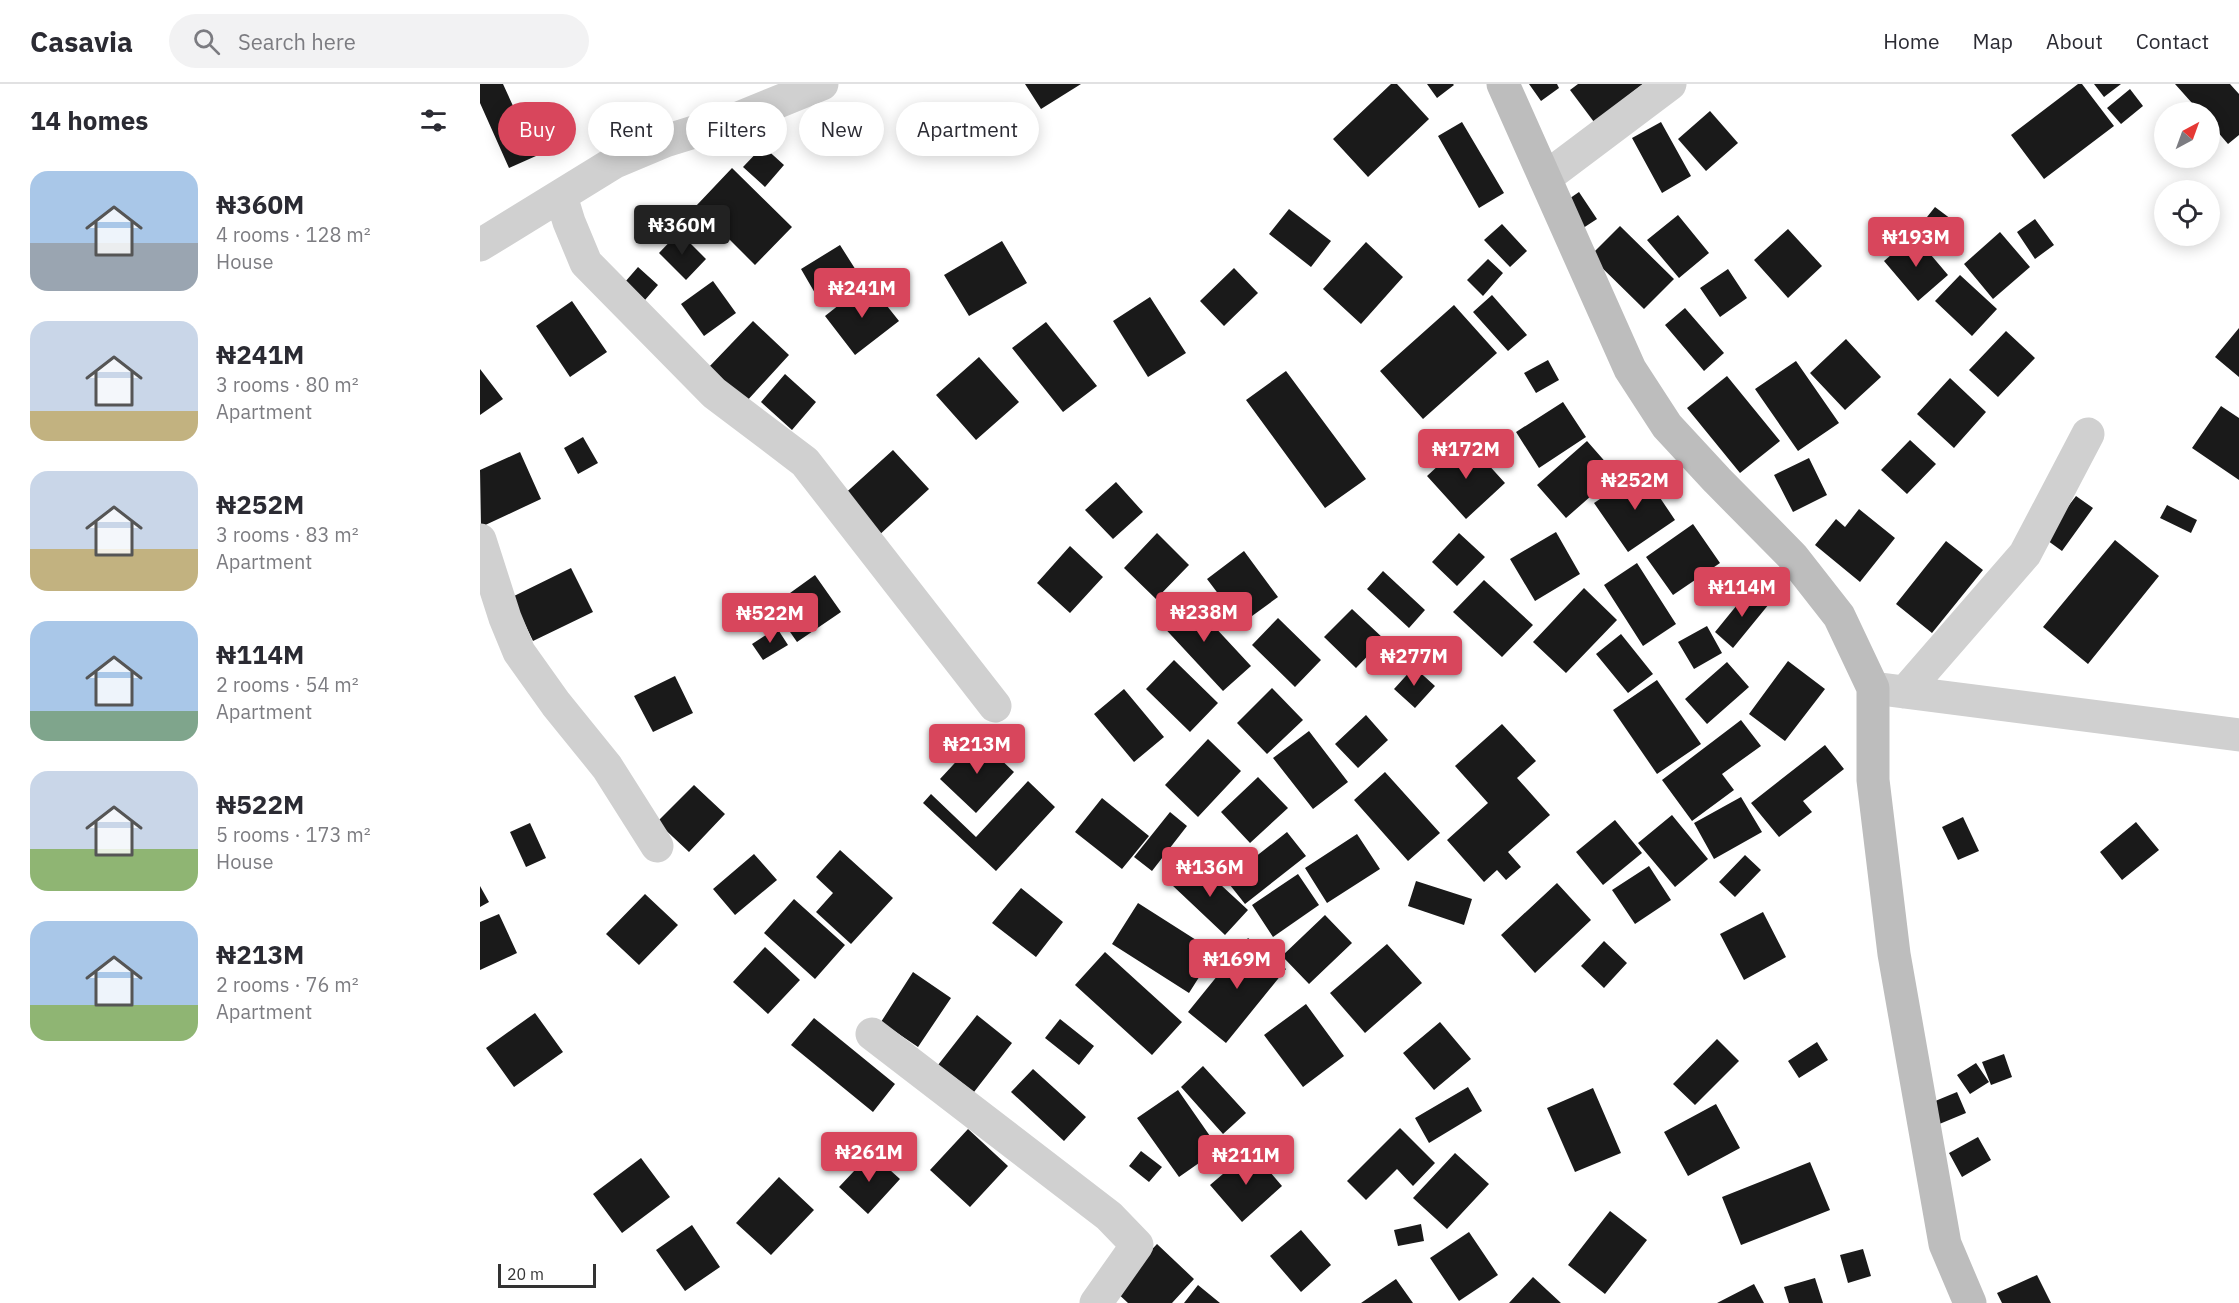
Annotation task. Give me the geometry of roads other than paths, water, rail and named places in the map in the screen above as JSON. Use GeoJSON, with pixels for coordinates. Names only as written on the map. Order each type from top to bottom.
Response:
{"type":"FeatureCollection","features":[{"type":"Feature","properties":{"kind":"street"},"geometry":{"type":"LineString","coordinates":[[480,245],[555,210],[615,162],[665,141],[736,119],[822,84]]}},
{"type":"Feature","properties":{"kind":"street"},"geometry":{"type":"LineString","coordinates":[[1503,84],[1630,369],[1667,426],[1792,556],[1839,616],[1873,688],[1874,780],[1894,954],[1945,1244],[1970,1303]]}},
{"type":"Feature","properties":{"kind":"street"},"geometry":{"type":"LineString","coordinates":[[1545,178],[1670,84]]}},
{"type":"Feature","properties":{"kind":"street"},"geometry":{"type":"LineString","coordinates":[[555,210],[586,263],[714,393],[805,462],[995,706]]}},
{"type":"Feature","properties":{"kind":"street"},"geometry":{"type":"LineString","coordinates":[[1905,692],[2025,554],[2088,434]]}},
{"type":"Feature","properties":{"kind":"street"},"geometry":{"type":"LineString","coordinates":[[480,540],[505,618],[519,652],[556,704],[607,767],[657,846]]}},
{"type":"Feature","properties":{"kind":"street"},"geometry":{"type":"LineString","coordinates":[[1873,688],[2239,735]]}},
{"type":"Feature","properties":{"kind":"street"},"geometry":{"type":"LineString","coordinates":[[872,1034],[1109,1216],[1137,1245],[1096,1303]]}}]}
